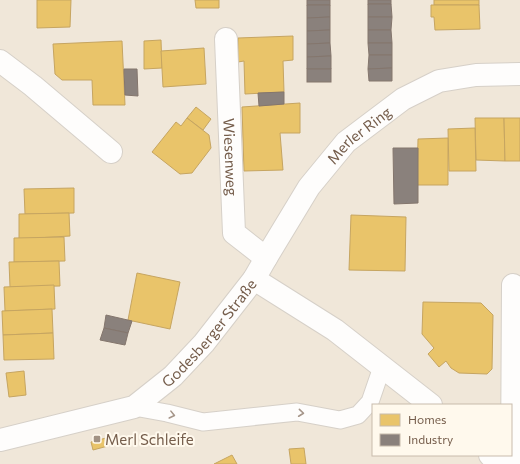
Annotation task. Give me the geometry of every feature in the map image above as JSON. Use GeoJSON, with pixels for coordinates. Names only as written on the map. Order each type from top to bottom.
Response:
{"type":"FeatureCollection","features":[{"type":"Feature","properties":{"kind":"street","name":"Wiesenweg"},"geometry":{"type":"LineString","coordinates":[[226,39],[234,233],[266,258]]}},
{"type":"Feature","properties":{"kind":"street"},"geometry":{"type":"LineString","coordinates":[[0,61],[33,86],[111,152]]}},
{"type":"Feature","properties":{"kind":"street","name":"Merler Ring"},"geometry":{"type":"LineString","coordinates":[[254,279],[308,187],[346,142],[403,99],[439,82],[476,75],[520,74]]}},
{"type":"Feature","properties":{"kind":"street","name":"Godesberger Straße"},"geometry":{"type":"LineString","coordinates":[[0,440],[134,407],[173,376],[204,343],[254,279],[335,330],[430,404]]}},
{"type":"Feature","properties":{"kind":"street"},"geometry":{"type":"LineString","coordinates":[[512,464],[513,285]]}},
{"type":"Feature","properties":{"kind":"street"},"geometry":{"type":"LineString","coordinates":[[491,456],[498,464]]}},
{"type":"Feature","properties":{"kind":"lane","name":"Godesberger Straße"},"geometry":{"type":"LineString","coordinates":[[134,407],[203,422],[297,412],[340,420],[358,415],[370,402],[382,367]]}},
{"type":"Feature","properties":{"kind":"shaded area"},"geometry":{"type":"Polygon","coordinates":[[[0,0],[520,0],[520,464],[0,464],[0,0]]]}},
{"type":"Feature","properties":{"kind":"building: Homes"},"geometry":{"type":"Polygon","coordinates":[[[37,0],[71,0],[70,27],[37,28],[37,0]]]}},
{"type":"Feature","properties":{"kind":"building: Homes"},"geometry":{"type":"Polygon","coordinates":[[[195,0],[219,0],[219,8],[196,8],[195,0]]]}},
{"type":"Feature","properties":{"kind":"building: Homes"},"geometry":{"type":"Polygon","coordinates":[[[434,0],[479,0],[479,5],[434,5],[434,0]]]}},
{"type":"Feature","properties":{"kind":"building: Homes"},"geometry":{"type":"Polygon","coordinates":[[[431,5],[479,5],[480,29],[435,30],[434,17],[431,17],[431,5]]]}},
{"type":"Feature","properties":{"kind":"building: Homes"},"geometry":{"type":"Polygon","coordinates":[[[293,36],[293,60],[283,61],[284,92],[245,94],[244,61],[238,62],[238,38],[293,36]]]}},
{"type":"Feature","properties":{"kind":"building: Homes"},"geometry":{"type":"Polygon","coordinates":[[[161,40],[162,68],[144,69],[144,41],[161,40]]]}},
{"type":"Feature","properties":{"kind":"building: Homes"},"geometry":{"type":"Polygon","coordinates":[[[122,41],[125,105],[93,105],[92,80],[62,80],[55,74],[53,44],[122,41]]]}},
{"type":"Feature","properties":{"kind":"building: Homes"},"geometry":{"type":"Polygon","coordinates":[[[204,48],[206,84],[163,87],[161,51],[204,48]]]}},
{"type":"Feature","properties":{"kind":"building: Homes"},"geometry":{"type":"Polygon","coordinates":[[[300,103],[300,133],[280,133],[283,170],[244,171],[242,107],[300,103]]]}},
{"type":"Feature","properties":{"kind":"building: Homes"},"geometry":{"type":"Polygon","coordinates":[[[196,107],[211,119],[203,130],[187,118],[196,107]]]}},
{"type":"Feature","properties":{"kind":"building: Homes"},"geometry":{"type":"Polygon","coordinates":[[[187,118],[209,135],[211,148],[192,173],[180,174],[152,152],[176,122],[181,126],[187,118]]]}},
{"type":"Feature","properties":{"kind":"building: Homes"},"geometry":{"type":"Polygon","coordinates":[[[475,118],[504,118],[505,161],[476,160],[475,118]]]}},
{"type":"Feature","properties":{"kind":"building: Homes"},"geometry":{"type":"Polygon","coordinates":[[[504,118],[520,118],[520,161],[505,161],[504,118]]]}},
{"type":"Feature","properties":{"kind":"building: Homes"},"geometry":{"type":"Polygon","coordinates":[[[475,128],[476,171],[449,171],[448,129],[475,128]]]}},
{"type":"Feature","properties":{"kind":"building: Homes"},"geometry":{"type":"Polygon","coordinates":[[[448,138],[448,185],[417,185],[418,139],[448,138]]]}},
{"type":"Feature","properties":{"kind":"building: Homes"},"geometry":{"type":"Polygon","coordinates":[[[74,188],[74,213],[25,214],[24,189],[74,188]]]}},
{"type":"Feature","properties":{"kind":"building: Homes"},"geometry":{"type":"Polygon","coordinates":[[[69,213],[70,236],[19,239],[19,214],[69,213]]]}},
{"type":"Feature","properties":{"kind":"building: Homes"},"geometry":{"type":"Polygon","coordinates":[[[351,215],[406,217],[405,271],[349,270],[351,215]]]}},
{"type":"Feature","properties":{"kind":"building: Homes"},"geometry":{"type":"Polygon","coordinates":[[[64,237],[65,261],[14,262],[14,238],[64,237]]]}},
{"type":"Feature","properties":{"kind":"building: Homes"},"geometry":{"type":"Polygon","coordinates":[[[59,261],[60,286],[10,287],[9,262],[59,261]]]}},
{"type":"Feature","properties":{"kind":"building: Homes"},"geometry":{"type":"Polygon","coordinates":[[[137,273],[180,282],[170,329],[128,320],[137,273]]]}},
{"type":"Feature","properties":{"kind":"building: Homes"},"geometry":{"type":"Polygon","coordinates":[[[54,285],[55,309],[5,311],[4,287],[54,285]]]}},
{"type":"Feature","properties":{"kind":"building: Homes"},"geometry":{"type":"Polygon","coordinates":[[[423,302],[481,303],[493,315],[492,369],[487,374],[459,373],[451,368],[446,361],[439,367],[428,354],[434,348],[422,334],[423,302]]]}},
{"type":"Feature","properties":{"kind":"building: Homes"},"geometry":{"type":"Polygon","coordinates":[[[52,309],[53,333],[3,335],[2,311],[52,309]]]}},
{"type":"Feature","properties":{"kind":"building: Homes"},"geometry":{"type":"Polygon","coordinates":[[[53,333],[54,359],[4,360],[3,335],[53,333]]]}},
{"type":"Feature","properties":{"kind":"building: Homes"},"geometry":{"type":"Polygon","coordinates":[[[24,371],[26,395],[9,397],[6,373],[24,371]]]}},
{"type":"Feature","properties":{"kind":"building: Homes"},"geometry":{"type":"Polygon","coordinates":[[[106,438],[108,446],[93,450],[91,442],[106,438]]]}},
{"type":"Feature","properties":{"kind":"building: Homes"},"geometry":{"type":"Polygon","coordinates":[[[304,448],[306,464],[291,464],[289,449],[304,448]]]}},
{"type":"Feature","properties":{"kind":"building: Homes"},"geometry":{"type":"Polygon","coordinates":[[[232,455],[237,464],[214,464],[232,455]]]}},
{"type":"Feature","properties":{"kind":"building: Industry"},"geometry":{"type":"Polygon","coordinates":[[[307,0],[330,0],[330,5],[307,5],[307,0]]]}},
{"type":"Feature","properties":{"kind":"building: Industry"},"geometry":{"type":"Polygon","coordinates":[[[368,0],[391,0],[391,4],[368,4],[368,0]]]}},
{"type":"Feature","properties":{"kind":"building: Industry"},"geometry":{"type":"Polygon","coordinates":[[[368,4],[391,4],[392,17],[368,17],[368,4]]]}},
{"type":"Feature","properties":{"kind":"building: Industry"},"geometry":{"type":"Polygon","coordinates":[[[307,5],[330,5],[330,17],[307,18],[307,5]]]}},
{"type":"Feature","properties":{"kind":"building: Industry"},"geometry":{"type":"Polygon","coordinates":[[[330,17],[330,30],[307,31],[307,18],[330,17]]]}},
{"type":"Feature","properties":{"kind":"building: Industry"},"geometry":{"type":"Polygon","coordinates":[[[368,17],[392,17],[391,30],[368,30],[368,17]]]}},
{"type":"Feature","properties":{"kind":"building: Industry"},"geometry":{"type":"Polygon","coordinates":[[[330,30],[330,43],[307,44],[307,31],[330,30]]]}},
{"type":"Feature","properties":{"kind":"building: Industry"},"geometry":{"type":"Polygon","coordinates":[[[368,30],[391,30],[392,43],[368,43],[368,30]]]}},
{"type":"Feature","properties":{"kind":"building: Industry"},"geometry":{"type":"Polygon","coordinates":[[[330,43],[331,56],[307,57],[307,44],[330,43]]]}},
{"type":"Feature","properties":{"kind":"building: Industry"},"geometry":{"type":"Polygon","coordinates":[[[368,43],[392,43],[392,55],[369,55],[368,43]]]}},
{"type":"Feature","properties":{"kind":"building: Industry"},"geometry":{"type":"Polygon","coordinates":[[[369,55],[392,55],[392,68],[368,69],[369,55]]]}},
{"type":"Feature","properties":{"kind":"building: Industry"},"geometry":{"type":"Polygon","coordinates":[[[331,56],[331,69],[307,69],[307,57],[331,56]]]}},
{"type":"Feature","properties":{"kind":"building: Industry"},"geometry":{"type":"Polygon","coordinates":[[[392,68],[392,81],[369,81],[368,69],[392,68]]]}},
{"type":"Feature","properties":{"kind":"building: Industry"},"geometry":{"type":"Polygon","coordinates":[[[124,69],[137,69],[138,96],[125,95],[124,69]]]}},
{"type":"Feature","properties":{"kind":"building: Industry"},"geometry":{"type":"Polygon","coordinates":[[[307,69],[331,69],[331,82],[307,82],[307,69]]]}},
{"type":"Feature","properties":{"kind":"building: Industry"},"geometry":{"type":"Polygon","coordinates":[[[284,92],[284,104],[259,106],[258,93],[284,92]]]}},
{"type":"Feature","properties":{"kind":"building: Industry"},"geometry":{"type":"Polygon","coordinates":[[[393,148],[418,148],[418,203],[394,204],[393,148]]]}},
{"type":"Feature","properties":{"kind":"building: Industry"},"geometry":{"type":"Polygon","coordinates":[[[106,315],[132,321],[128,333],[104,328],[106,315]]]}},
{"type":"Feature","properties":{"kind":"building: Industry"},"geometry":{"type":"Polygon","coordinates":[[[104,328],[128,333],[125,345],[100,340],[104,328]]]}},
{"type":"Feature","properties":{"kind":"place","name":"Merl Schleife"},"geometry":{"type":"Point","coordinates":[97,439]}}]}
